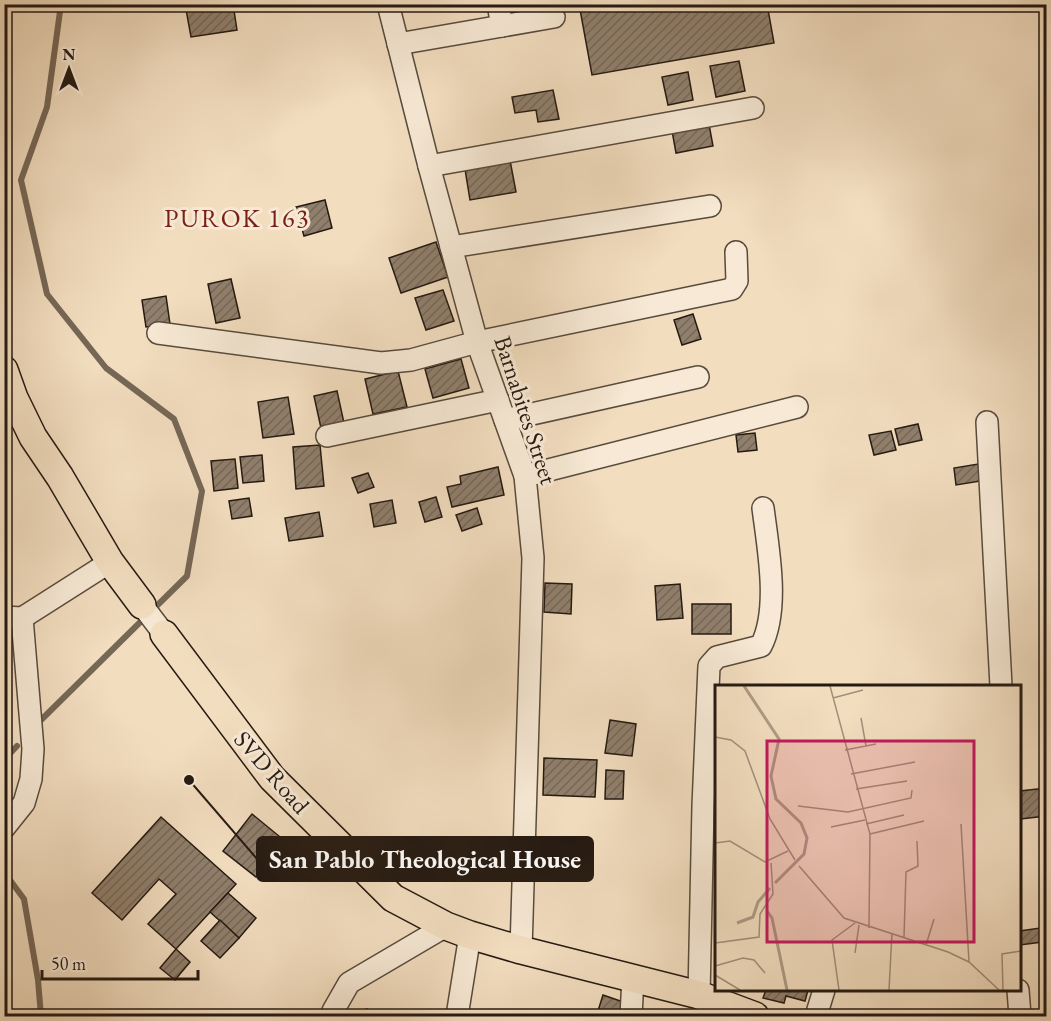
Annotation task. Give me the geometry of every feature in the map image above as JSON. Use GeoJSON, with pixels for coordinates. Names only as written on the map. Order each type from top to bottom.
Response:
{"type":"FeatureCollection","features":[{"type":"Feature","properties":{"kind":"main road","name":"SVD Road"},"geometry":{"type":"LineString","coordinates":[[4,370],[14,398],[33,437],[60,477],[110,562],[142,605]]}},
{"type":"Feature","properties":{"kind":"main road","name":"SVD Road"},"geometry":{"type":"LineString","coordinates":[[164,634],[272,778],[393,898],[458,931],[521,950],[699,995],[755,1017]]}},
{"type":"Feature","properties":{"kind":"street","name":"Barnabites Street"},"geometry":{"type":"LineString","coordinates":[[388,4],[477,342],[525,476],[533,558],[521,950]]}},
{"type":"Feature","properties":{"kind":"street"},"geometry":{"type":"LineString","coordinates":[[498,4],[502,26]]}},
{"type":"Feature","properties":{"kind":"street"},"geometry":{"type":"LineString","coordinates":[[398,44],[554,17]]}},
{"type":"Feature","properties":{"kind":"street"},"geometry":{"type":"LineString","coordinates":[[429,166],[753,108]]}},
{"type":"Feature","properties":{"kind":"street"},"geometry":{"type":"LineString","coordinates":[[451,247],[710,206]]}},
{"type":"Feature","properties":{"kind":"street"},"geometry":{"type":"LineString","coordinates":[[158,333],[381,363],[411,360],[477,342],[732,289],[736,281],[736,252]]}},
{"type":"Feature","properties":{"kind":"street"},"geometry":{"type":"LineString","coordinates":[[327,436],[698,377]]}},
{"type":"Feature","properties":{"kind":"street"},"geometry":{"type":"LineString","coordinates":[[525,476],[797,406]]}},
{"type":"Feature","properties":{"kind":"street"},"geometry":{"type":"LineString","coordinates":[[987,422],[1001,685]]}},
{"type":"Feature","properties":{"kind":"street"},"geometry":{"type":"LineString","coordinates":[[699,995],[709,666],[717,657],[761,646],[767,634],[771,587],[763,508]]}},
{"type":"Feature","properties":{"kind":"street"},"geometry":{"type":"LineString","coordinates":[[4,828],[24,803],[31,779],[33,749],[14,617],[110,562]]}},
{"type":"Feature","properties":{"kind":"street","name":"SVD Road"},"geometry":{"type":"LineString","coordinates":[[142,605],[164,634]]}},
{"type":"Feature","properties":{"kind":"street"},"geometry":{"type":"LineString","coordinates":[[333,1017],[333,1011],[350,983],[458,931],[458,1017]]}},
{"type":"Feature","properties":{"kind":"street"},"geometry":{"type":"LineString","coordinates":[[631,1017],[633,978]]}},
{"type":"Feature","properties":{"kind":"street"},"geometry":{"type":"LineString","coordinates":[[816,1017],[824,991]]}},
{"type":"Feature","properties":{"kind":"street"},"geometry":{"type":"LineString","coordinates":[[1018,991],[1020,1017]]}},
{"type":"Feature","properties":{"kind":"building"},"geometry":{"type":"Polygon","coordinates":[[[185,4],[233,4],[237,30],[191,37],[185,4]]]}},
{"type":"Feature","properties":{"kind":"building"},"geometry":{"type":"Polygon","coordinates":[[[579,4],[767,4],[774,43],[592,75],[579,4]]]}},
{"type":"Feature","properties":{"kind":"building"},"geometry":{"type":"Polygon","coordinates":[[[739,61],[745,91],[716,97],[710,66],[739,61]]]}},
{"type":"Feature","properties":{"kind":"building"},"geometry":{"type":"Polygon","coordinates":[[[688,72],[693,100],[668,105],[662,77],[688,72]]]}},
{"type":"Feature","properties":{"kind":"building"},"geometry":{"type":"Polygon","coordinates":[[[4,86],[10,127],[4,128],[4,86]]]}},
{"type":"Feature","properties":{"kind":"building"},"geometry":{"type":"Polygon","coordinates":[[[553,90],[559,119],[538,122],[536,110],[515,113],[512,97],[553,90]]]}},
{"type":"Feature","properties":{"kind":"building"},"geometry":{"type":"Polygon","coordinates":[[[708,119],[713,146],[676,153],[671,125],[708,119]]]}},
{"type":"Feature","properties":{"kind":"building"},"geometry":{"type":"Polygon","coordinates":[[[509,155],[516,192],[470,200],[464,163],[509,155]]]}},
{"type":"Feature","properties":{"kind":"building"},"geometry":{"type":"Polygon","coordinates":[[[325,200],[332,228],[304,236],[296,207],[325,200]]]}},
{"type":"Feature","properties":{"kind":"building"},"geometry":{"type":"Polygon","coordinates":[[[436,242],[448,277],[401,293],[389,258],[436,242]]]}},
{"type":"Feature","properties":{"kind":"building"},"geometry":{"type":"Polygon","coordinates":[[[231,279],[240,318],[216,323],[208,284],[231,279]]]}},
{"type":"Feature","properties":{"kind":"building"},"geometry":{"type":"Polygon","coordinates":[[[443,290],[454,321],[426,330],[415,298],[443,290]]]}},
{"type":"Feature","properties":{"kind":"building"},"geometry":{"type":"Polygon","coordinates":[[[166,296],[170,324],[146,327],[142,300],[166,296]]]}},
{"type":"Feature","properties":{"kind":"building"},"geometry":{"type":"Polygon","coordinates":[[[693,314],[701,339],[682,345],[674,320],[693,314]]]}},
{"type":"Feature","properties":{"kind":"building"},"geometry":{"type":"Polygon","coordinates":[[[461,359],[469,388],[433,398],[425,369],[461,359]]]}},
{"type":"Feature","properties":{"kind":"building"},"geometry":{"type":"Polygon","coordinates":[[[398,371],[407,407],[373,414],[365,379],[398,371]]]}},
{"type":"Feature","properties":{"kind":"building"},"geometry":{"type":"Polygon","coordinates":[[[337,391],[344,423],[321,428],[314,396],[337,391]]]}},
{"type":"Feature","properties":{"kind":"building"},"geometry":{"type":"Polygon","coordinates":[[[288,397],[294,434],[263,438],[258,402],[288,397]]]}},
{"type":"Feature","properties":{"kind":"building"},"geometry":{"type":"Polygon","coordinates":[[[918,424],[922,440],[899,445],[895,429],[918,424]]]}},
{"type":"Feature","properties":{"kind":"building"},"geometry":{"type":"Polygon","coordinates":[[[891,431],[896,450],[874,455],[869,435],[891,431]]]}},
{"type":"Feature","properties":{"kind":"building"},"geometry":{"type":"Polygon","coordinates":[[[755,433],[757,450],[738,452],[736,435],[755,433]]]}},
{"type":"Feature","properties":{"kind":"building"},"geometry":{"type":"Polygon","coordinates":[[[320,445],[324,486],[296,489],[293,447],[320,445]]]}},
{"type":"Feature","properties":{"kind":"building"},"geometry":{"type":"Polygon","coordinates":[[[262,455],[264,481],[243,483],[240,457],[262,455]]]}},
{"type":"Feature","properties":{"kind":"building"},"geometry":{"type":"Polygon","coordinates":[[[235,459],[238,488],[214,491],[211,461],[235,459]]]}},
{"type":"Feature","properties":{"kind":"building"},"geometry":{"type":"Polygon","coordinates":[[[978,464],[981,481],[956,485],[954,468],[978,464]]]}},
{"type":"Feature","properties":{"kind":"building"},"geometry":{"type":"Polygon","coordinates":[[[498,467],[504,495],[452,507],[447,487],[461,484],[460,476],[498,467]]]}},
{"type":"Feature","properties":{"kind":"building"},"geometry":{"type":"Polygon","coordinates":[[[368,473],[374,487],[358,493],[352,478],[368,473]]]}},
{"type":"Feature","properties":{"kind":"building"},"geometry":{"type":"Polygon","coordinates":[[[436,497],[442,517],[425,522],[419,502],[436,497]]]}},
{"type":"Feature","properties":{"kind":"building"},"geometry":{"type":"Polygon","coordinates":[[[249,498],[252,516],[232,519],[229,501],[249,498]]]}},
{"type":"Feature","properties":{"kind":"building"},"geometry":{"type":"Polygon","coordinates":[[[392,500],[396,523],[374,527],[370,504],[392,500]]]}},
{"type":"Feature","properties":{"kind":"building"},"geometry":{"type":"Polygon","coordinates":[[[477,508],[482,524],[462,531],[456,515],[477,508]]]}},
{"type":"Feature","properties":{"kind":"building"},"geometry":{"type":"Polygon","coordinates":[[[319,512],[323,536],[289,541],[285,518],[319,512]]]}},
{"type":"Feature","properties":{"kind":"building"},"geometry":{"type":"Polygon","coordinates":[[[545,583],[572,584],[571,614],[544,612],[545,583]]]}},
{"type":"Feature","properties":{"kind":"building"},"geometry":{"type":"Polygon","coordinates":[[[680,584],[683,618],[657,620],[655,586],[680,584]]]}},
{"type":"Feature","properties":{"kind":"building"},"geometry":{"type":"Polygon","coordinates":[[[692,604],[731,604],[731,634],[692,634],[692,604]]]}},
{"type":"Feature","properties":{"kind":"building"},"geometry":{"type":"Polygon","coordinates":[[[610,720],[636,724],[632,756],[605,753],[610,720]]]}},
{"type":"Feature","properties":{"kind":"building"},"geometry":{"type":"Polygon","coordinates":[[[544,758],[597,760],[595,797],[543,795],[544,758]]]}},
{"type":"Feature","properties":{"kind":"building"},"geometry":{"type":"Polygon","coordinates":[[[606,770],[624,771],[623,799],[605,799],[606,770]]]}},
{"type":"Feature","properties":{"kind":"building"},"geometry":{"type":"Polygon","coordinates":[[[1046,788],[1046,816],[1021,819],[1021,791],[1046,788]]]}},
{"type":"Feature","properties":{"kind":"building"},"geometry":{"type":"Polygon","coordinates":[[[252,814],[285,841],[256,877],[223,851],[252,814]]]}},
{"type":"Feature","properties":{"kind":"building"},"geometry":{"type":"Polygon","coordinates":[[[161,817],[236,884],[176,949],[148,924],[176,894],[159,879],[122,920],[92,893],[161,817]]]}},
{"type":"Feature","properties":{"kind":"building"},"geometry":{"type":"Polygon","coordinates":[[[228,893],[256,918],[239,938],[210,912],[228,893]]]}},
{"type":"Feature","properties":{"kind":"building"},"geometry":{"type":"Polygon","coordinates":[[[220,920],[239,938],[220,958],[201,941],[220,920]]]}},
{"type":"Feature","properties":{"kind":"building"},"geometry":{"type":"Polygon","coordinates":[[[1040,928],[1042,942],[1021,945],[1021,931],[1040,928]]]}},
{"type":"Feature","properties":{"kind":"building"},"geometry":{"type":"Polygon","coordinates":[[[176,949],[190,962],[175,980],[160,968],[176,949]]]}},
{"type":"Feature","properties":{"kind":"building"},"geometry":{"type":"Polygon","coordinates":[[[766,991],[808,991],[805,1001],[786,996],[784,1003],[763,998],[766,991]]]}},
{"type":"Feature","properties":{"kind":"building"},"geometry":{"type":"Polygon","coordinates":[[[603,995],[629,1004],[625,1016],[597,1014],[603,995]]]}},
{"type":"Feature","properties":{"kind":"building"},"geometry":{"type":"Polygon","coordinates":[[[367,1009],[369,1016],[343,1016],[367,1009]]]}},
{"type":"Feature","properties":{"kind":"waterway"},"geometry":{"type":"LineString","coordinates":[[40,721],[187,576],[202,491],[174,419],[106,368],[47,294],[21,180],[47,107],[61,4]]}},
{"type":"Feature","properties":{"kind":"waterway"},"geometry":{"type":"LineString","coordinates":[[4,760],[17,746]]}},
{"type":"Feature","properties":{"kind":"waterway"},"geometry":{"type":"LineString","coordinates":[[4,872],[24,899],[38,980],[41,1016]]}},
{"type":"Feature","properties":{"kind":"place","name":"San Pablo Theological House"},"geometry":{"type":"Point","coordinates":[189,780]}},
{"type":"Feature","properties":{"kind":"district","name":"PUROK 163"},"geometry":{"type":"Point","coordinates":[237,218]}}]}
